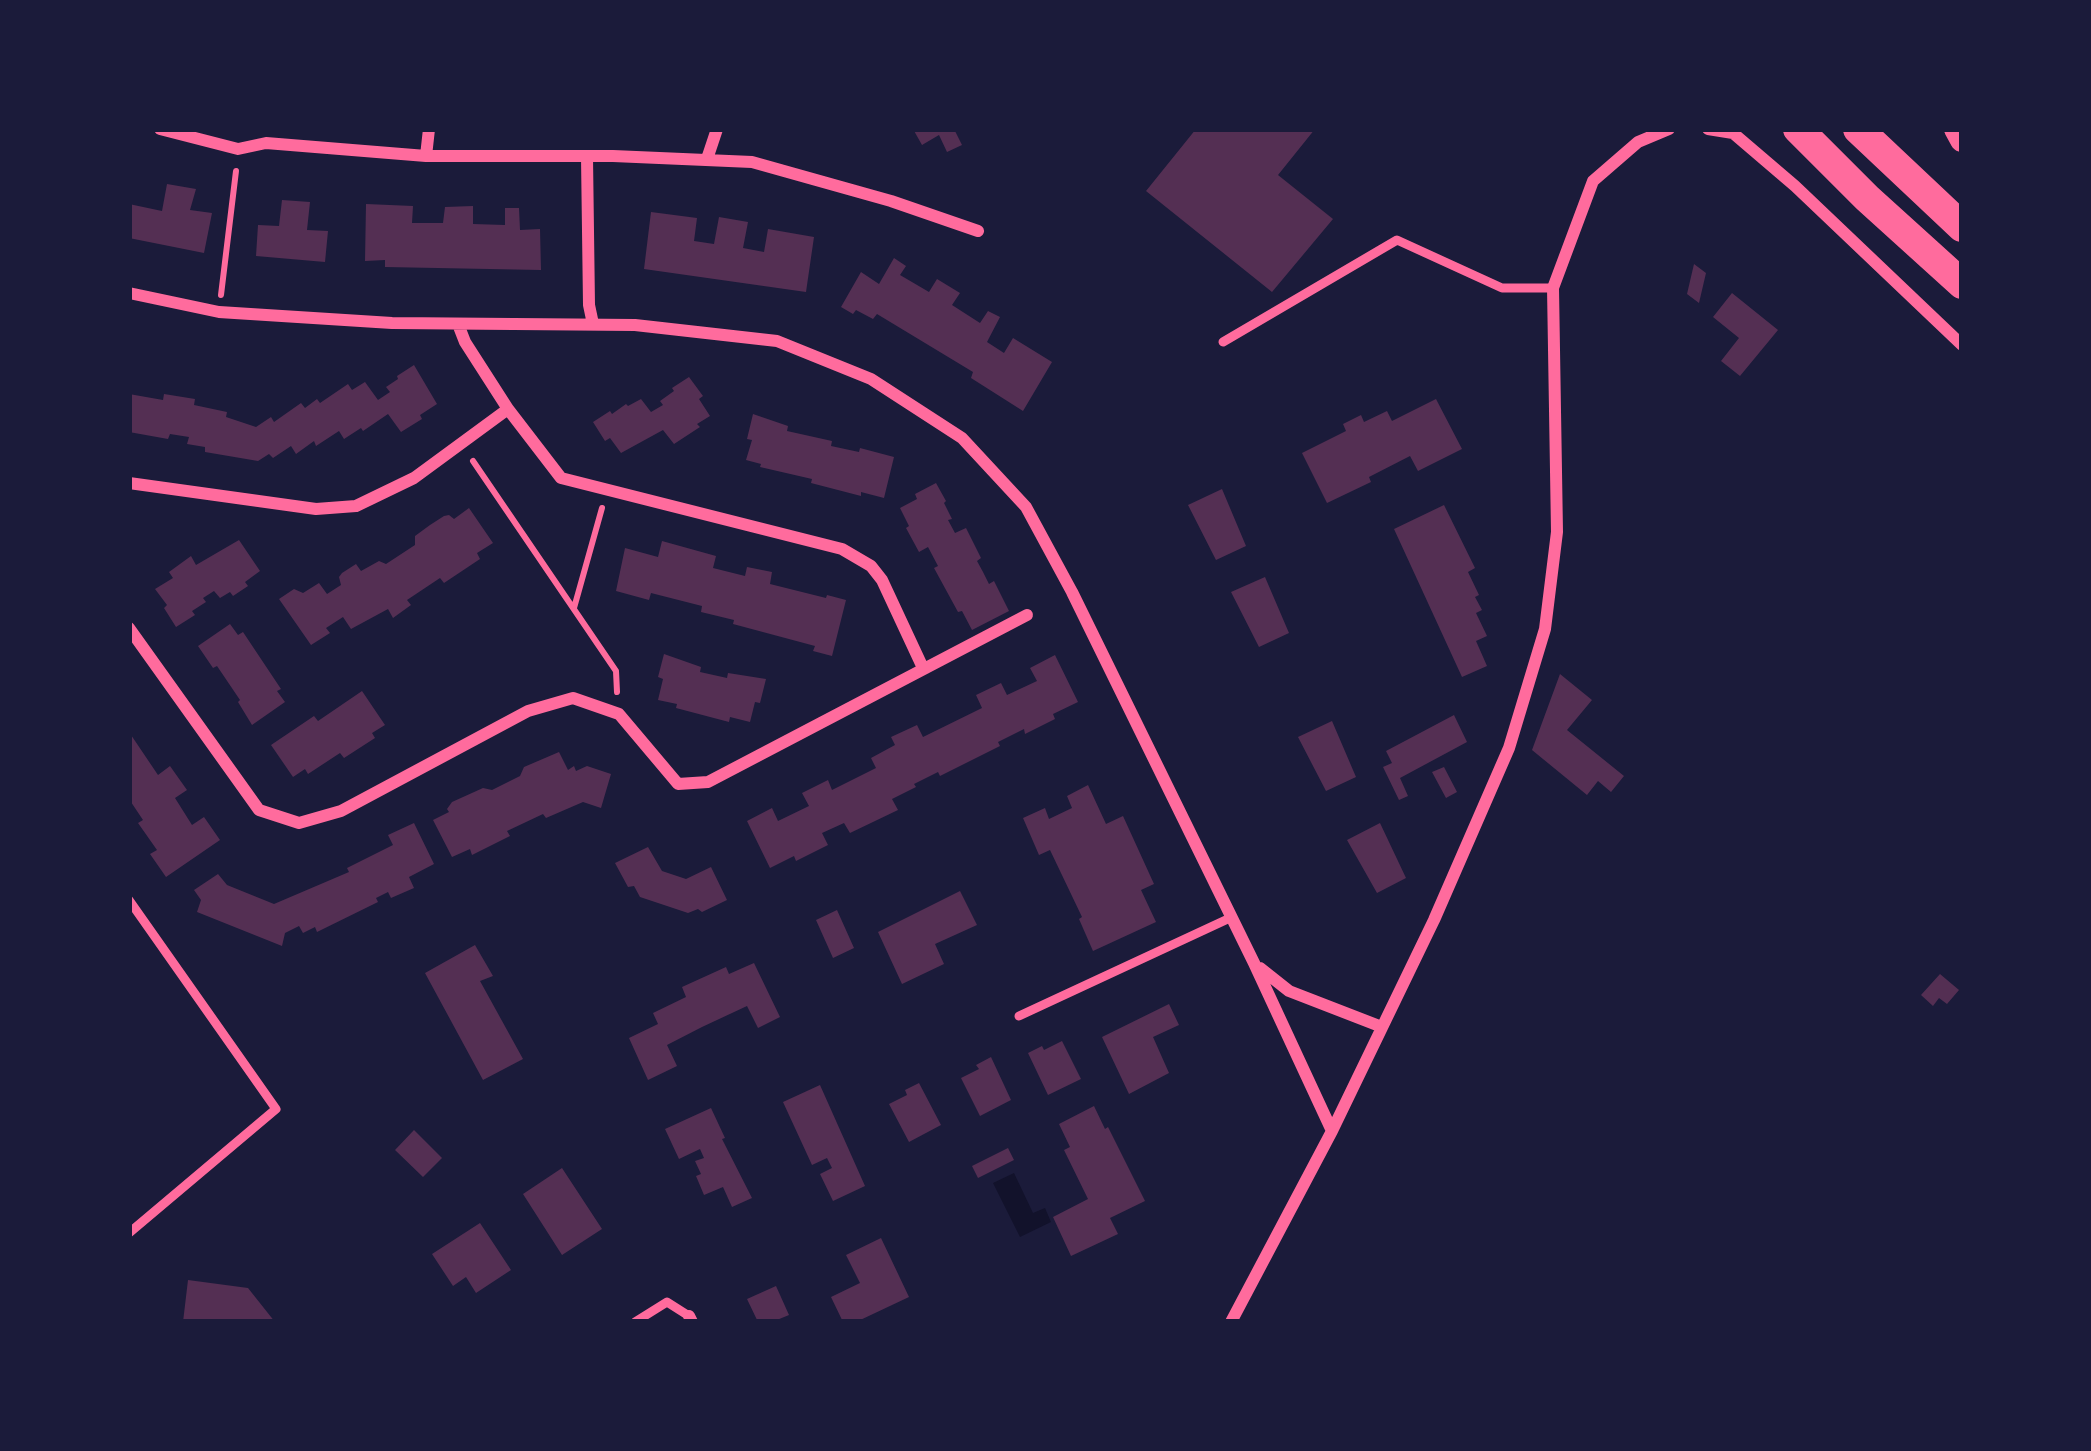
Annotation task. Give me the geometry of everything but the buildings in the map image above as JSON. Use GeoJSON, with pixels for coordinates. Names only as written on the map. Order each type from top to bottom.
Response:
{"type":"FeatureCollection","features":[{"type":"Feature","properties":{"kind":"main road"},"geometry":{"type":"LineString","coordinates":[[1798,129],[1962,284]]}},
{"type":"Feature","properties":{"kind":"main road"},"geometry":{"type":"LineString","coordinates":[[1819,129],[1962,265]]}},
{"type":"Feature","properties":{"kind":"main road"},"geometry":{"type":"LineString","coordinates":[[1858,129],[1962,227]]}},
{"type":"Feature","properties":{"kind":"main road"},"geometry":{"type":"LineString","coordinates":[[1955,129],[1962,140]]}},
{"type":"Feature","properties":{"kind":"street"},"geometry":{"type":"LineString","coordinates":[[160,129],[238,149],[269,136],[426,155],[752,161],[978,231]]}},
{"type":"Feature","properties":{"kind":"street"},"geometry":{"type":"LineString","coordinates":[[426,155],[429,129]]}},
{"type":"Feature","properties":{"kind":"street"},"geometry":{"type":"LineString","coordinates":[[707,159],[717,129]]}},
{"type":"Feature","properties":{"kind":"street"},"geometry":{"type":"LineString","coordinates":[[1231,1322],[1332,1130],[1434,920],[1509,748],[1545,629],[1557,532],[1553,288],[1594,181],[1639,142],[1669,129]]}},
{"type":"Feature","properties":{"kind":"street"},"geometry":{"type":"LineString","coordinates":[[1708,129],[1733,133],[1962,346]]}},
{"type":"Feature","properties":{"kind":"street"},"geometry":{"type":"LineString","coordinates":[[586,157],[593,324]]}},
{"type":"Feature","properties":{"kind":"street"},"geometry":{"type":"LineString","coordinates":[[129,292],[219,312],[392,323],[635,325],[777,341],[872,379],[962,438],[1026,507],[1072,592],[1332,1130]]}},
{"type":"Feature","properties":{"kind":"street"},"geometry":{"type":"LineString","coordinates":[[458,324],[508,409],[561,478],[842,549],[871,566],[882,580],[923,668]]}},
{"type":"Feature","properties":{"kind":"street"},"geometry":{"type":"LineString","coordinates":[[129,483],[316,509],[356,506],[414,478],[508,409]]}},
{"type":"Feature","properties":{"kind":"street"},"geometry":{"type":"LineString","coordinates":[[129,628],[259,810],[299,823],[341,811],[528,711],[573,698],[619,714],[678,784],[709,782],[1028,615]]}},
{"type":"Feature","properties":{"kind":"street"},"geometry":{"type":"LineString","coordinates":[[1254,963],[1289,991],[1382,1027]]}},
{"type":"Feature","properties":{"kind":"lane"},"geometry":{"type":"LineString","coordinates":[[1223,342],[1397,240],[1502,288],[1553,288]]}},
{"type":"Feature","properties":{"kind":"lane"},"geometry":{"type":"LineString","coordinates":[[129,900],[276,1109],[129,1233]]}},
{"type":"Feature","properties":{"kind":"lane"},"geometry":{"type":"LineString","coordinates":[[1019,1016],[1230,918]]}},
{"type":"Feature","properties":{"kind":"lane"},"geometry":{"type":"LineString","coordinates":[[635,1322],[667,1302],[691,1319]]}},
{"type":"Feature","properties":{"kind":"path"},"geometry":{"type":"LineString","coordinates":[[219,312],[238,149]]}},
{"type":"Feature","properties":{"kind":"path"},"geometry":{"type":"LineString","coordinates":[[461,443],[616,671],[619,714]]}},
{"type":"Feature","properties":{"kind":"path"},"geometry":{"type":"LineString","coordinates":[[574,608],[608,490]]}},
{"type":"Feature","properties":{"kind":"shaded area"},"geometry":{"type":"Polygon","coordinates":[[[1014,1173],[1033,1213],[1045,1208],[1051,1222],[1020,1237],[993,1183],[1014,1173]]]}}]}
